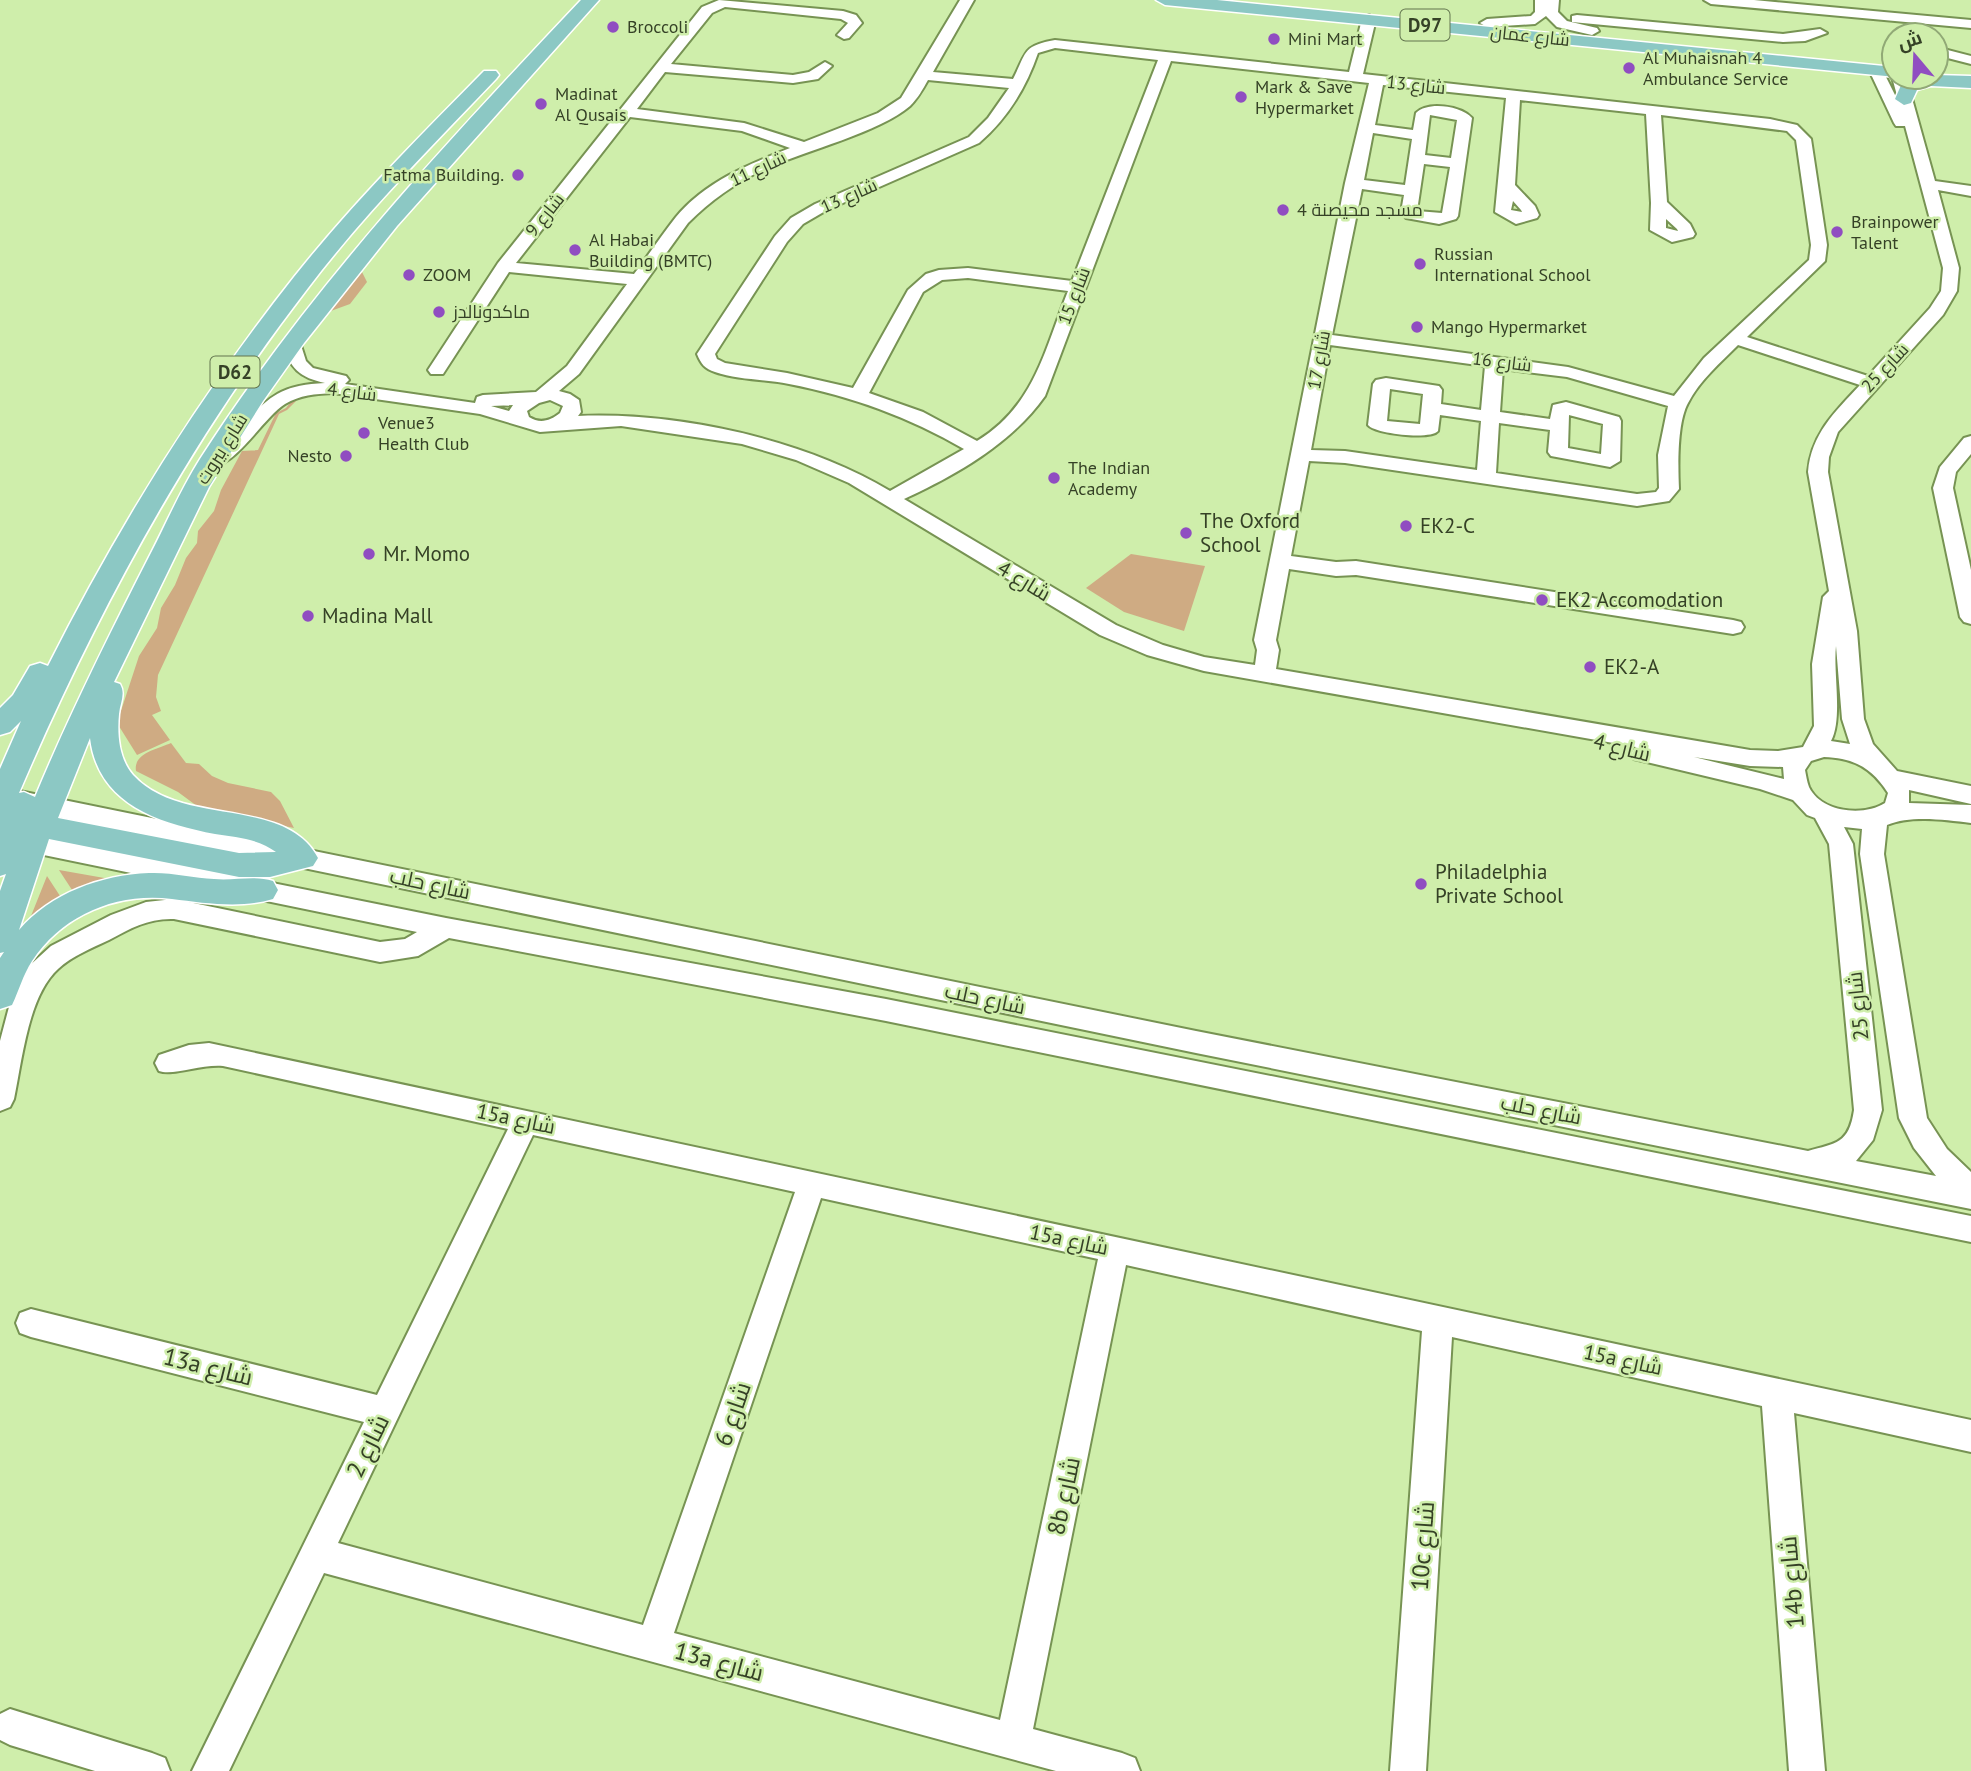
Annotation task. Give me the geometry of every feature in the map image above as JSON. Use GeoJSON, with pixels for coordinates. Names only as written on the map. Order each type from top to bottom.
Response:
{"type":"FeatureCollection","features":[{"type":"Feature","properties":{"kind":"main road"},"geometry":{"type":"LineString","coordinates":[[559,33],[562,16],[578,0]]}},
{"type":"Feature","properties":{"kind":"main road","name":"شارع بيروت"},"geometry":{"type":"LineString","coordinates":[[0,940],[15,821],[118,642],[210,463],[293,343],[369,245],[463,147],[590,0]]}},
{"type":"Feature","properties":{"kind":"main road","name":"شارع عمان"},"geometry":{"type":"LineString","coordinates":[[1165,0],[1775,61],[1880,67]]}},
{"type":"Feature","properties":{"kind":"main road","name":"شارع عمان"},"geometry":{"type":"LineString","coordinates":[[1255,0],[1880,67]]}},
{"type":"Feature","properties":{"kind":"main road","name":"شارع بيروت"},"geometry":{"type":"LineString","coordinates":[[100,587],[156,490],[211,406],[287,300],[387,182],[532,33]]}},
{"type":"Feature","properties":{"kind":"main road"},"geometry":{"type":"LineString","coordinates":[[1775,61],[1854,74],[1872,82],[1885,94]]}},
{"type":"Feature","properties":{"kind":"main road"},"geometry":{"type":"LineString","coordinates":[[1950,73],[1971,76]]}},
{"type":"Feature","properties":{"kind":"main road"},"geometry":{"type":"LineString","coordinates":[[1904,99],[1909,87],[1919,82],[1971,76]]}},
{"type":"Feature","properties":{"kind":"main road"},"geometry":{"type":"LineString","coordinates":[[369,245],[404,227]]}},
{"type":"Feature","properties":{"kind":"main road"},"geometry":{"type":"LineString","coordinates":[[0,725],[29,694],[71,615],[100,587]]}},
{"type":"Feature","properties":{"kind":"main road"},"geometry":{"type":"LineString","coordinates":[[100,587],[97,614],[15,821],[239,865],[270,864],[302,858]]}},
{"type":"Feature","properties":{"kind":"main road"},"geometry":{"type":"LineString","coordinates":[[118,642],[116,671],[102,730],[105,755],[125,786],[164,810],[275,836],[286,842],[302,858]]}},
{"type":"Feature","properties":{"kind":"main road"},"geometry":{"type":"LineString","coordinates":[[0,995],[15,957],[32,935],[60,913],[88,898],[116,889],[141,886],[218,892],[262,890]]}},
{"type":"Feature","properties":{"kind":"street"},"geometry":{"type":"LineString","coordinates":[[1487,23],[1531,21],[1540,15],[1542,0]]}},
{"type":"Feature","properties":{"kind":"street"},"geometry":{"type":"LineString","coordinates":[[1552,0],[1551,13],[1562,24],[1620,37]]}},
{"type":"Feature","properties":{"kind":"street"},"geometry":{"type":"LineString","coordinates":[[1711,0],[1971,24]]}},
{"type":"Feature","properties":{"kind":"street","name":"شارع 11"},"geometry":{"type":"LineString","coordinates":[[520,419],[518,410],[573,370],[682,220],[704,198],[734,178],[894,111],[908,100],[968,1]]}},
{"type":"Feature","properties":{"kind":"street","name":"شارع 9"},"geometry":{"type":"LineString","coordinates":[[437,370],[504,267],[704,16],[720,7],[752,6],[825,13],[847,22],[821,76],[807,82],[663,68]]}},
{"type":"Feature","properties":{"kind":"street"},"geometry":{"type":"LineString","coordinates":[[1577,19],[1783,38],[1822,37],[1814,10]]}},
{"type":"Feature","properties":{"kind":"street"},"geometry":{"type":"LineString","coordinates":[[1355,78],[1369,19]]}},
{"type":"Feature","properties":{"kind":"street","name":"شارع 13"},"geometry":{"type":"LineString","coordinates":[[976,449],[935,426],[859,394],[807,380],[720,368],[709,362],[706,354],[781,239],[797,221],[821,207],[974,140],[992,125],[1004,110],[1031,57],[1046,48],[1078,48],[1166,57],[1754,121],[1783,130],[1803,148],[1818,256],[1814,265],[1710,362],[1678,403],[1666,472],[1669,489],[1662,497],[1646,501],[1303,451]]}},
{"type":"Feature","properties":{"kind":"street"},"geometry":{"type":"LineString","coordinates":[[1950,55],[1971,60]]}},
{"type":"Feature","properties":{"kind":"street","name":"شارع 15"},"geometry":{"type":"LineString","coordinates":[[891,501],[1014,423],[1036,396],[1166,57]]}},
{"type":"Feature","properties":{"kind":"street"},"geometry":{"type":"LineString","coordinates":[[924,74],[1017,83]]}},
{"type":"Feature","properties":{"kind":"street","name":"شارع 17"},"geometry":{"type":"LineString","coordinates":[[1257,674],[1268,650],[1265,640],[1354,182],[1377,81]]}},
{"type":"Feature","properties":{"kind":"street","name":"شارع 25"},"geometry":{"type":"LineString","coordinates":[[1885,91],[1920,160]]}},
{"type":"Feature","properties":{"kind":"street","name":"شارع 25"},"geometry":{"type":"LineString","coordinates":[[1874,761],[1863,747],[1853,719],[1846,631],[1818,472],[1819,457],[1829,430],[1937,311],[1949,291],[1951,268],[1902,91]]}},
{"type":"Feature","properties":{"kind":"street"},"geometry":{"type":"LineString","coordinates":[[1507,186],[1513,95]]}},
{"type":"Feature","properties":{"kind":"street"},"geometry":{"type":"LineString","coordinates":[[1653,110],[1659,203]]}},
{"type":"Feature","properties":{"kind":"street"},"geometry":{"type":"LineString","coordinates":[[1426,111],[1464,116],[1447,218],[1409,214],[1416,158],[1423,113],[1426,111]]}},
{"type":"Feature","properties":{"kind":"street"},"geometry":{"type":"LineString","coordinates":[[628,112],[729,124],[783,139],[802,149]]}},
{"type":"Feature","properties":{"kind":"street"},"geometry":{"type":"LineString","coordinates":[[1366,127],[1420,134]]}},
{"type":"Feature","properties":{"kind":"street"},"geometry":{"type":"LineString","coordinates":[[1416,158],[1458,163]]}},
{"type":"Feature","properties":{"kind":"street"},"geometry":{"type":"LineString","coordinates":[[1354,182],[1412,190]]}},
{"type":"Feature","properties":{"kind":"street"},"geometry":{"type":"LineString","coordinates":[[1928,186],[1971,192]]}},
{"type":"Feature","properties":{"kind":"street"},"geometry":{"type":"LineString","coordinates":[[504,267],[638,283]]}},
{"type":"Feature","properties":{"kind":"street"},"geometry":{"type":"LineString","coordinates":[[859,394],[916,290],[935,276],[974,275],[1077,287]]}},
{"type":"Feature","properties":{"kind":"street"},"geometry":{"type":"LineString","coordinates":[[1738,337],[1868,386]]}},
{"type":"Feature","properties":{"kind":"street","name":"شارع 16"},"geometry":{"type":"LineString","coordinates":[[1323,338],[1584,375],[1678,403]]}},
{"type":"Feature","properties":{"kind":"street","name":"شارع 4"},"geometry":{"type":"LineString","coordinates":[[293,343],[297,363],[302,369],[322,378],[481,401],[558,396],[621,419],[723,435],[785,449],[839,470],[1108,630],[1182,658],[1257,674],[1757,759],[1778,760],[1808,753]]}},
{"type":"Feature","properties":{"kind":"street"},"geometry":{"type":"LineString","coordinates":[[1486,477],[1494,362]]}},
{"type":"Feature","properties":{"kind":"street","name":"شارع 11"},"geometry":{"type":"LineString","coordinates":[[571,402],[573,370]]}},
{"type":"Feature","properties":{"kind":"street","name":"شارع 4"},"geometry":{"type":"LineString","coordinates":[[210,463],[238,442],[266,407],[285,396],[309,389],[334,388],[481,409],[520,419],[534,426],[621,419]]}},
{"type":"Feature","properties":{"kind":"street"},"geometry":{"type":"LineString","coordinates":[[559,423],[572,412],[571,402]]}},
{"type":"Feature","properties":{"kind":"street"},"geometry":{"type":"LineString","coordinates":[[1432,408],[1559,426]]}},
{"type":"Feature","properties":{"kind":"street"},"geometry":{"type":"LineString","coordinates":[[1971,442],[1947,471],[1943,488],[1971,617]]}},
{"type":"Feature","properties":{"kind":"street"},"geometry":{"type":"LineString","coordinates":[[1282,557],[1336,569],[1356,569],[1733,627]]}},
{"type":"Feature","properties":{"kind":"street","name":"شارع 25"},"geometry":{"type":"LineString","coordinates":[[1808,753],[1823,735],[1825,726],[1824,664],[1835,579]]}},
{"type":"Feature","properties":{"kind":"street","name":"شارع 4"},"geometry":{"type":"LineString","coordinates":[[1440,704],[1764,781],[1813,803]]}},
{"type":"Feature","properties":{"kind":"street"},"geometry":{"type":"LineString","coordinates":[[1884,816],[1899,796],[1892,778],[1874,761],[1836,748],[1808,753],[1793,769],[1793,777],[1813,803],[1849,821],[1939,811],[1971,814]]}},
{"type":"Feature","properties":{"kind":"street"},"geometry":{"type":"LineString","coordinates":[[1892,778],[1971,795]]}},
{"type":"Feature","properties":{"kind":"street","name":"شارع 25"},"geometry":{"type":"LineString","coordinates":[[1802,1163],[1838,1157],[1852,1149],[1864,1132],[1868,1110],[1841,844],[1813,803]]}},
{"type":"Feature","properties":{"kind":"street","name":"شارع 25"},"geometry":{"type":"LineString","coordinates":[[1884,816],[1872,854],[1913,1118],[1924,1140],[1940,1162],[1971,1189]]}},
{"type":"Feature","properties":{"kind":"street","name":"شارع حلب"},"geometry":{"type":"LineString","coordinates":[[15,821],[262,890],[446,928],[886,1010],[1971,1229]]}},
{"type":"Feature","properties":{"kind":"street","name":"شارع حلب"},"geometry":{"type":"LineString","coordinates":[[302,858],[1196,1042],[1971,1196]]}},
{"type":"Feature","properties":{"kind":"street"},"geometry":{"type":"LineString","coordinates":[[0,1098],[26,997],[34,978],[60,954],[134,915],[152,909],[174,909],[380,952],[409,948],[446,928]]}},
{"type":"Feature","properties":{"kind":"street","name":"15a شارع"},"geometry":{"type":"LineString","coordinates":[[169,1063],[187,1055],[206,1052],[223,1055],[1971,1436]]}},
{"type":"Feature","properties":{"kind":"street","name":"شارع 2"},"geometry":{"type":"LineString","coordinates":[[210,1771],[526,1121]]}},
{"type":"Feature","properties":{"kind":"street","name":"شارع 6"},"geometry":{"type":"LineString","coordinates":[[653,1644],[812,1184]]}},
{"type":"Feature","properties":{"kind":"street","name":"8b شارع"},"geometry":{"type":"LineString","coordinates":[[1013,1741],[1115,1250]]}},
{"type":"Feature","properties":{"kind":"street","name":"10c شارع"},"geometry":{"type":"LineString","coordinates":[[1408,1771],[1438,1320]]}},
{"type":"Feature","properties":{"kind":"street","name":"13a شارع"},"geometry":{"type":"LineString","coordinates":[[31,1322],[385,1412]]}},
{"type":"Feature","properties":{"kind":"street","name":"14b شارع"},"geometry":{"type":"LineString","coordinates":[[1777,1394],[1808,1771]]}},
{"type":"Feature","properties":{"kind":"street","name":"13a شارع"},"geometry":{"type":"LineString","coordinates":[[316,1554],[1122,1771]]}},
{"type":"Feature","properties":{"kind":"street"},"geometry":{"type":"LineString","coordinates":[[10,1727],[152,1771]]}},
{"type":"Feature","properties":{"kind":"shaded area"},"geometry":{"type":"Polygon","coordinates":[[[361,270],[367,282],[350,304],[328,312],[361,270]]]}},
{"type":"Feature","properties":{"kind":"shaded area"},"geometry":{"type":"Polygon","coordinates":[[[300,397],[279,414],[158,675],[156,697],[161,711],[152,715],[170,740],[137,755],[117,723],[139,656],[157,628],[161,608],[175,585],[186,558],[197,543],[198,531],[214,511],[221,490],[242,451],[258,450],[276,413],[286,408],[293,399],[300,397]]]}},
{"type":"Feature","properties":{"kind":"shaded area"},"geometry":{"type":"Polygon","coordinates":[[[1131,554],[1205,566],[1184,631],[1124,612],[1086,588],[1131,554]]]}},
{"type":"Feature","properties":{"kind":"shaded area"},"geometry":{"type":"Polygon","coordinates":[[[171,743],[186,763],[199,764],[212,776],[228,783],[271,792],[280,801],[294,828],[201,809],[178,792],[136,771],[138,760],[142,756],[171,743]]]}},
{"type":"Feature","properties":{"kind":"shaded area"},"geometry":{"type":"Polygon","coordinates":[[[59,870],[110,879],[74,893],[59,870]]]}},
{"type":"Feature","properties":{"kind":"shaded area"},"geometry":{"type":"Polygon","coordinates":[[[47,876],[62,899],[29,921],[47,876]]]}},
{"type":"Feature","properties":{"kind":"place","name":"Broccoli"},"geometry":{"type":"Point","coordinates":[613,27]}},
{"type":"Feature","properties":{"kind":"place","name":"Mini Mart"},"geometry":{"type":"Point","coordinates":[1274,39]}},
{"type":"Feature","properties":{"kind":"place","name":"Al Muhaisnah 4 Ambulance Service"},"geometry":{"type":"Point","coordinates":[1629,68]}},
{"type":"Feature","properties":{"kind":"place","name":"Mark & Save Hypermarket"},"geometry":{"type":"Point","coordinates":[1241,97]}},
{"type":"Feature","properties":{"kind":"place","name":"Madinat Al Qusais"},"geometry":{"type":"Point","coordinates":[541,104]}},
{"type":"Feature","properties":{"kind":"place","name":"Fatma Building."},"geometry":{"type":"Point","coordinates":[518,175]}},
{"type":"Feature","properties":{"kind":"place","name":"مسجد محيصنة 4"},"geometry":{"type":"Point","coordinates":[1283,210]}},
{"type":"Feature","properties":{"kind":"place","name":"Brainpower Talent"},"geometry":{"type":"Point","coordinates":[1837,232]}},
{"type":"Feature","properties":{"kind":"place","name":"Al Habai Building (BMTC)"},"geometry":{"type":"Point","coordinates":[575,250]}},
{"type":"Feature","properties":{"kind":"place","name":"Russian International School"},"geometry":{"type":"Point","coordinates":[1420,264]}},
{"type":"Feature","properties":{"kind":"place","name":"ZOOM"},"geometry":{"type":"Point","coordinates":[409,275]}},
{"type":"Feature","properties":{"kind":"place","name":"ماكدونالدز"},"geometry":{"type":"Point","coordinates":[439,312]}},
{"type":"Feature","properties":{"kind":"place","name":"Mango Hypermarket"},"geometry":{"type":"Point","coordinates":[1417,327]}},
{"type":"Feature","properties":{"kind":"place","name":"Venue3 Health Club"},"geometry":{"type":"Point","coordinates":[364,433]}},
{"type":"Feature","properties":{"kind":"place","name":"Nesto"},"geometry":{"type":"Point","coordinates":[346,456]}},
{"type":"Feature","properties":{"kind":"place","name":"The Indian Academy"},"geometry":{"type":"Point","coordinates":[1054,478]}},
{"type":"Feature","properties":{"kind":"place","name":"EK2-C"},"geometry":{"type":"Point","coordinates":[1406,526]}},
{"type":"Feature","properties":{"kind":"place","name":"The Oxford School"},"geometry":{"type":"Point","coordinates":[1186,533]}},
{"type":"Feature","properties":{"kind":"place","name":"Mr. Momo"},"geometry":{"type":"Point","coordinates":[369,554]}},
{"type":"Feature","properties":{"kind":"place","name":"EK2 Accomodation"},"geometry":{"type":"Point","coordinates":[1542,600]}},
{"type":"Feature","properties":{"kind":"place","name":"Madina Mall"},"geometry":{"type":"Point","coordinates":[308,616]}},
{"type":"Feature","properties":{"kind":"place","name":"EK2-A"},"geometry":{"type":"Point","coordinates":[1590,667]}},
{"type":"Feature","properties":{"kind":"place","name":"Philadelphia Private School"},"geometry":{"type":"Point","coordinates":[1421,884]}}]}
